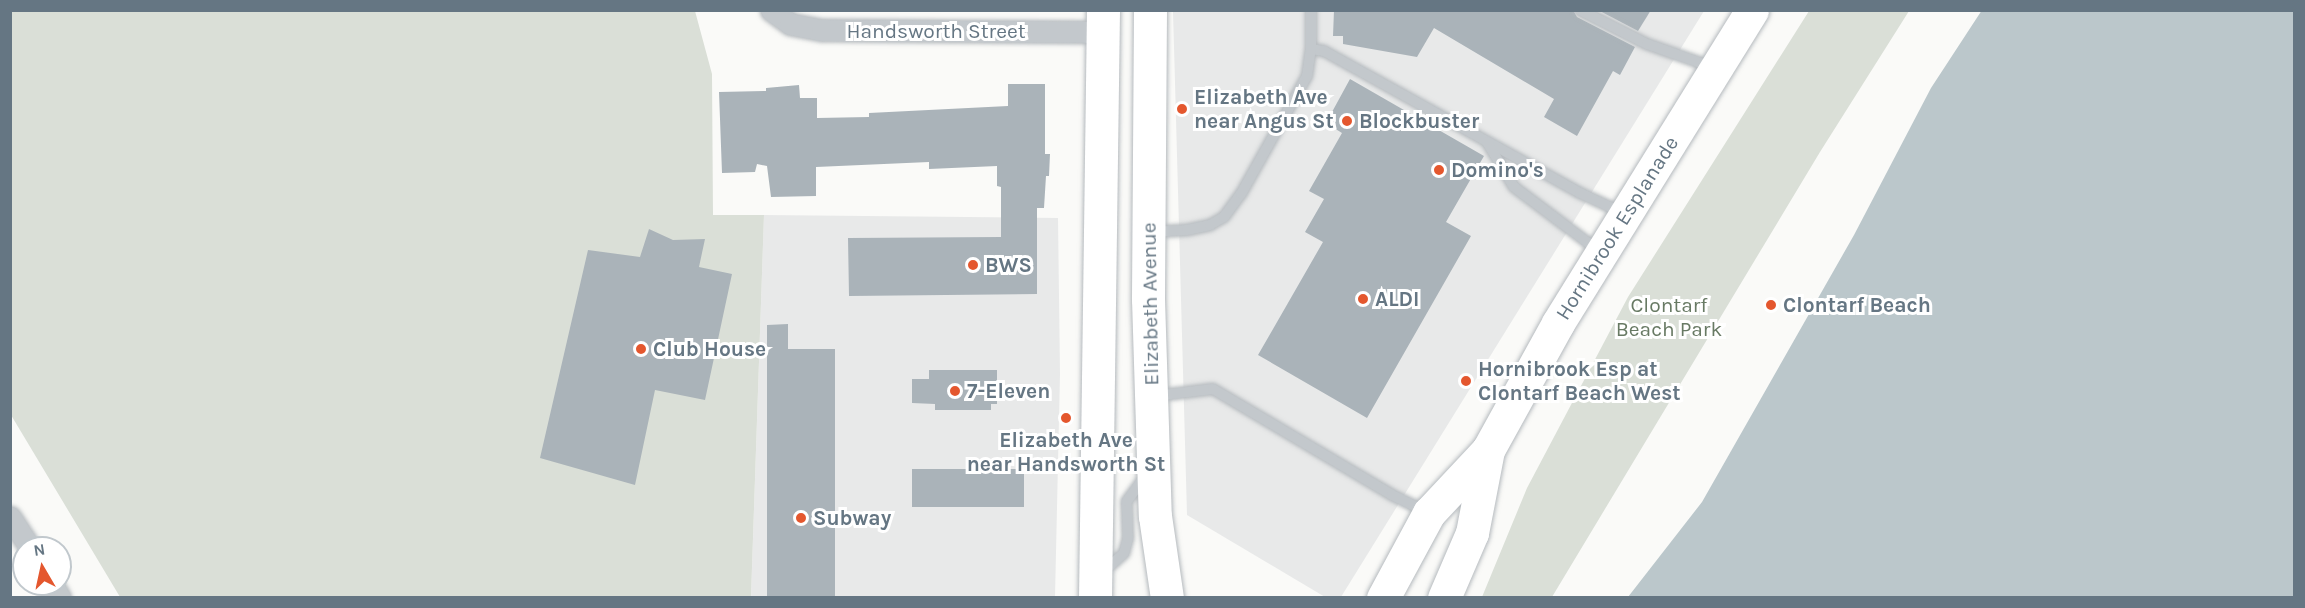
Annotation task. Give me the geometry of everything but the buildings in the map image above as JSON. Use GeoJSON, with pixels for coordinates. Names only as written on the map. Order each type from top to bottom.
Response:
{"type":"FeatureCollection","features":[{"type":"Feature","properties":{"kind":"main road","name":"Elizabeth Avenue"},"geometry":{"type":"LineString","coordinates":[[1150,10],[1148,232],[1155,516],[1167,597]]}},
{"type":"Feature","properties":{"kind":"main road","name":"Hornibrook Esplanade"},"geometry":{"type":"LineString","coordinates":[[1383,597],[1429,513],[1488,450],[1558,323],[1752,10]]}},
{"type":"Feature","properties":{"kind":"main road"},"geometry":{"type":"LineString","coordinates":[[1095,588],[1103,21]]}},
{"type":"Feature","properties":{"kind":"main road","name":"Hornibrook Esplanade"},"geometry":{"type":"LineString","coordinates":[[1444,597],[1472,533],[1488,450]]}},
{"type":"Feature","properties":{"kind":"street","name":"Handsworth Street"},"geometry":{"type":"LineString","coordinates":[[772,12],[790,24],[822,30],[1103,21]]}},
{"type":"Feature","properties":{"kind":"street"},"geometry":{"type":"LineString","coordinates":[[10,517],[22,536]]}},
{"type":"Feature","properties":{"kind":"lane"},"geometry":{"type":"LineString","coordinates":[[1148,232],[1187,230],[1210,225],[1224,217],[1241,194],[1307,76],[1311,48],[1311,10]]}},
{"type":"Feature","properties":{"kind":"lane"},"geometry":{"type":"LineString","coordinates":[[1580,10],[1647,44],[1716,68]]}},
{"type":"Feature","properties":{"kind":"lane"},"geometry":{"type":"LineString","coordinates":[[1311,48],[1324,51],[1580,193],[1626,214]]}},
{"type":"Feature","properties":{"kind":"lane"},"geometry":{"type":"LineString","coordinates":[[1487,142],[1514,187],[1602,253]]}},
{"type":"Feature","properties":{"kind":"lane"},"geometry":{"type":"LineString","coordinates":[[1152,397],[1213,389],[1392,495],[1429,513]]}},
{"type":"Feature","properties":{"kind":"lane"},"geometry":{"type":"LineString","coordinates":[[1095,588],[1124,554],[1128,538],[1127,501],[1154,464]]}},
{"type":"Feature","properties":{"kind":"shaded area"},"geometry":{"type":"Polygon","coordinates":[[[1982,10],[2294,11],[2294,597],[1628,597],[1702,502],[1854,235],[1931,88],[1982,10]]]}},
{"type":"Feature","properties":{"kind":"shaded area"},"geometry":{"type":"Polygon","coordinates":[[[1173,11],[1704,11],[1341,597],[1325,597],[1187,515],[1173,11]]]}},
{"type":"Feature","properties":{"kind":"shaded area"},"geometry":{"type":"Polygon","coordinates":[[[764,215],[1058,218],[1060,374],[1055,597],[751,598],[764,215]]]}},
{"type":"Feature","properties":{"kind":"green space"},"geometry":{"type":"Polygon","coordinates":[[[10,11],[695,11],[712,74],[713,215],[764,215],[751,597],[120,597],[11,415],[10,11]]]}},
{"type":"Feature","properties":{"kind":"green space","name":"Clontarf Beach Park"},"geometry":{"type":"Polygon","coordinates":[[[1809,11],[1909,11],[1820,152],[1552,597],[1482,597],[1527,488],[1628,297],[1809,11]]]}},
{"type":"Feature","properties":{"kind":"place","name":"Elizabeth Ave near Angus St"},"geometry":{"type":"Point","coordinates":[1182,109]}},
{"type":"Feature","properties":{"kind":"place","name":"Blockbuster"},"geometry":{"type":"Point","coordinates":[1347,121]}},
{"type":"Feature","properties":{"kind":"place","name":"Domino's"},"geometry":{"type":"Point","coordinates":[1439,170]}},
{"type":"Feature","properties":{"kind":"place","name":"BWS"},"geometry":{"type":"Point","coordinates":[973,265]}},
{"type":"Feature","properties":{"kind":"place","name":"ALDI"},"geometry":{"type":"Point","coordinates":[1363,299]}},
{"type":"Feature","properties":{"kind":"place","name":"Clontarf Beach"},"geometry":{"type":"Point","coordinates":[1771,305]}},
{"type":"Feature","properties":{"kind":"place","name":"Club House"},"geometry":{"type":"Point","coordinates":[641,349]}},
{"type":"Feature","properties":{"kind":"place","name":"Hornibrook Esp at Clontarf Beach West"},"geometry":{"type":"Point","coordinates":[1466,381]}},
{"type":"Feature","properties":{"kind":"place","name":"7-Eleven"},"geometry":{"type":"Point","coordinates":[955,391]}},
{"type":"Feature","properties":{"kind":"place","name":"Elizabeth Ave near Handsworth St"},"geometry":{"type":"Point","coordinates":[1066,418]}},
{"type":"Feature","properties":{"kind":"place","name":"Subway"},"geometry":{"type":"Point","coordinates":[801,518]}}]}
